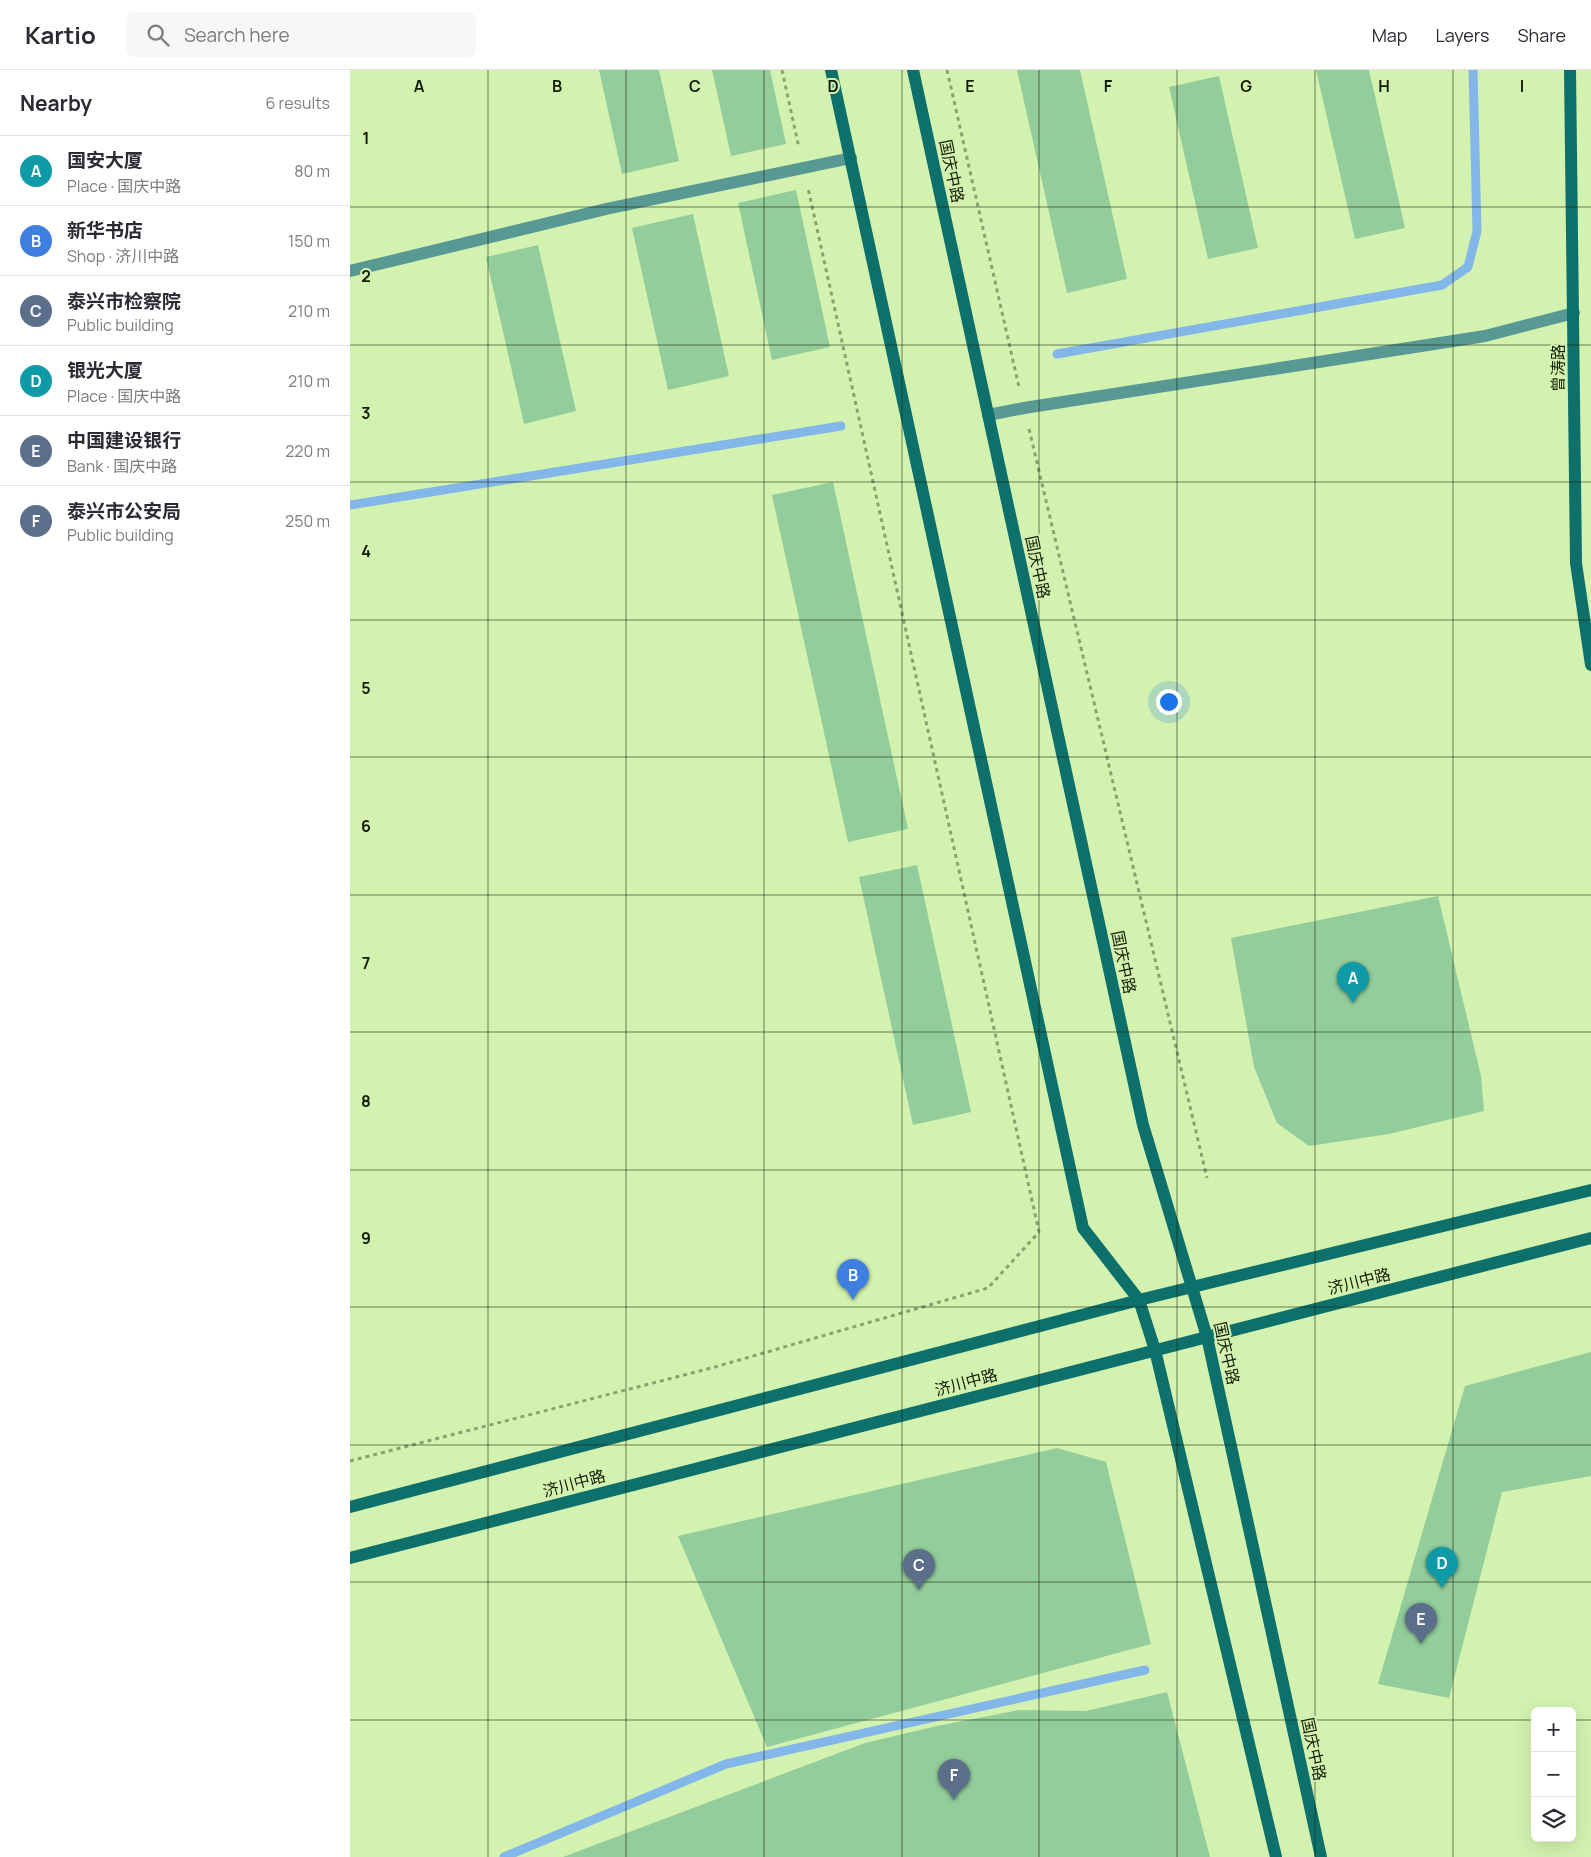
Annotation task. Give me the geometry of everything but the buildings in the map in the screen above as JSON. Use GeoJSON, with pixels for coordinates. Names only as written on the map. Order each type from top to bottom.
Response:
{"type":"FeatureCollection","features":[{"type":"Feature","properties":{"kind":"main road"},"geometry":{"type":"LineString","coordinates":[[831,70],[1083,1228],[1139,1300],[1155,1350],[1276,1857]]}},
{"type":"Feature","properties":{"kind":"main road","name":"国庆中路"},"geometry":{"type":"LineString","coordinates":[[913,70],[1143,1125],[1207,1336],[1322,1857]]}},
{"type":"Feature","properties":{"kind":"main road","name":"曾涛路"},"geometry":{"type":"LineString","coordinates":[[1570,70],[1576,563],[1591,665]]}},
{"type":"Feature","properties":{"kind":"main road","name":"济川中路"},"geometry":{"type":"LineString","coordinates":[[350,1507],[1139,1300],[1591,1190]]}},
{"type":"Feature","properties":{"kind":"main road","name":"济川中路"},"geometry":{"type":"LineString","coordinates":[[350,1558],[1591,1238]]}},
{"type":"Feature","properties":{"kind":"street"},"geometry":{"type":"LineString","coordinates":[[350,271],[606,209],[851,158]]}},
{"type":"Feature","properties":{"kind":"street"},"geometry":{"type":"LineString","coordinates":[[988,415],[1486,336],[1574,314]]}},
{"type":"Feature","properties":{"kind":"path"},"geometry":{"type":"LineString","coordinates":[[350,1462],[715,1367],[988,1288],[1039,1232],[782,70]]}},
{"type":"Feature","properties":{"kind":"path"},"geometry":{"type":"LineString","coordinates":[[947,70],[1024,408],[1207,1178]]}},
{"type":"Feature","properties":{"kind":"waterway"},"geometry":{"type":"LineString","coordinates":[[1057,354],[1442,285],[1468,267],[1477,231],[1473,70]]}},
{"type":"Feature","properties":{"kind":"waterway"},"geometry":{"type":"LineString","coordinates":[[350,505],[841,426]]}},
{"type":"Feature","properties":{"kind":"waterway"},"geometry":{"type":"LineString","coordinates":[[504,1857],[726,1764],[1145,1670]]}},
{"type":"Feature","properties":{"kind":"place","name":"国安大厦"},"geometry":{"type":"Point","coordinates":[1353,1003]}},
{"type":"Feature","properties":{"kind":"place","name":"新华书店"},"geometry":{"type":"Point","coordinates":[853,1300]}},
{"type":"Feature","properties":{"kind":"place","name":"银光大厦"},"geometry":{"type":"Point","coordinates":[1442,1588]}},
{"type":"Feature","properties":{"kind":"place","name":"泰兴市检察院"},"geometry":{"type":"Point","coordinates":[919,1590]}},
{"type":"Feature","properties":{"kind":"place","name":"中国建设银行"},"geometry":{"type":"Point","coordinates":[1421,1644]}},
{"type":"Feature","properties":{"kind":"place","name":"泰兴市公安局"},"geometry":{"type":"Point","coordinates":[954,1800]}}]}
